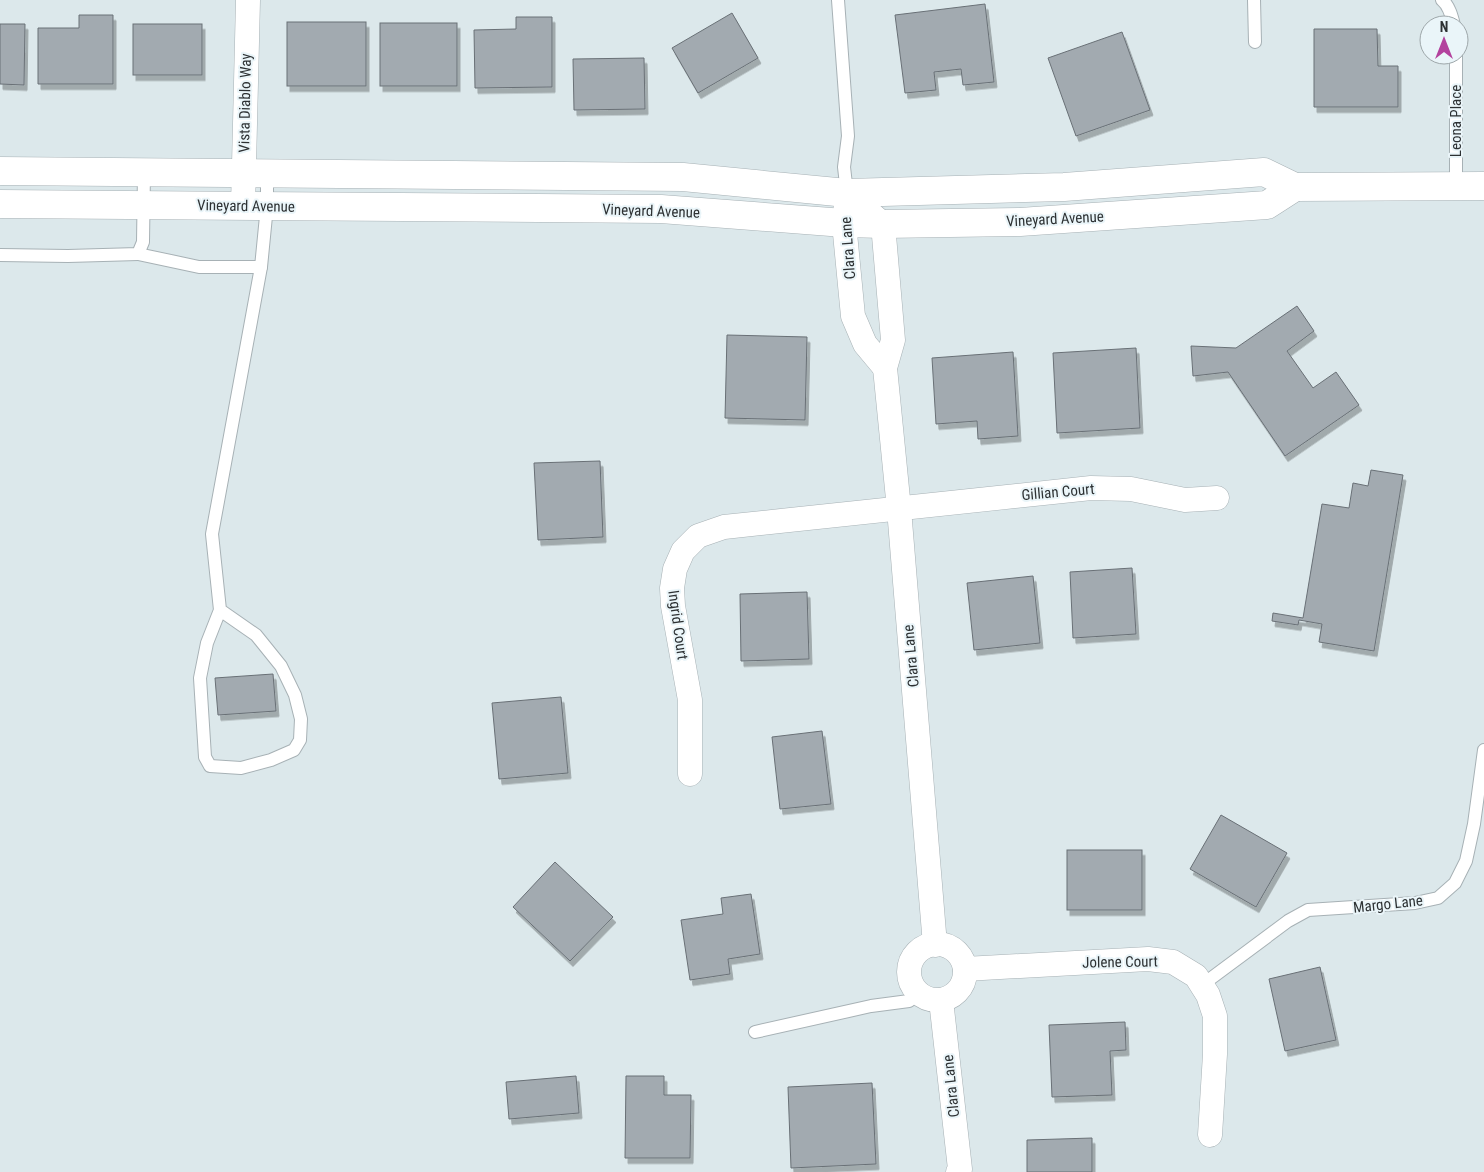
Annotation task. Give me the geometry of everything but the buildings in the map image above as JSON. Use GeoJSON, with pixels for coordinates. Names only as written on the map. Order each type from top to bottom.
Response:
{"type":"FeatureCollection","features":[{"type":"Feature","properties":{"kind":"street","name":"Vista Diablo Way"},"geometry":{"type":"LineString","coordinates":[[248,0],[256,173],[255,206]]}},
{"type":"Feature","properties":{"kind":"street","name":"Vineyard Avenue"},"geometry":{"type":"LineString","coordinates":[[0,172],[683,177],[847,193],[1064,187],[1264,172],[1295,188],[1484,186]]}},
{"type":"Feature","properties":{"kind":"street","name":"Vineyard Avenue"},"geometry":{"type":"LineString","coordinates":[[0,204],[661,209],[844,223],[883,224],[1020,222],[1267,205],[1295,188]]}},
{"type":"Feature","properties":{"kind":"street","name":"Clara Lane"},"geometry":{"type":"LineString","coordinates":[[847,193],[844,223],[853,316],[865,344],[885,368]]}},
{"type":"Feature","properties":{"kind":"street","name":"Clara Lane"},"geometry":{"type":"LineString","coordinates":[[847,193],[883,224],[893,340],[885,368],[899,509],[935,945]]}},
{"type":"Feature","properties":{"kind":"street","name":"Gillian Court"},"geometry":{"type":"LineString","coordinates":[[899,509],[1090,488],[1131,489],[1185,500],[1217,498]]}},
{"type":"Feature","properties":{"kind":"street","name":"Ingrid Court"},"geometry":{"type":"LineString","coordinates":[[690,774],[690,700],[673,606],[672,588],[675,569],[683,551],[698,536],[724,527],[899,509]]}},
{"type":"Feature","properties":{"kind":"street"},"geometry":{"type":"LineString","coordinates":[[930,945],[948,946],[956,951],[962,958],[965,969],[965,978],[961,987],[954,994],[930,996],[913,986],[910,976],[910,964],[915,956],[922,948],[930,945]]}},
{"type":"Feature","properties":{"kind":"street","name":"Jolene Court"},"geometry":{"type":"LineString","coordinates":[[965,969],[1148,959],[1173,962],[1196,976],[1208,995],[1215,1016],[1215,1054],[1210,1135]]}},
{"type":"Feature","properties":{"kind":"street","name":"Clara Lane"},"geometry":{"type":"LineString","coordinates":[[930,996],[960,1168],[958,1172]]}},
{"type":"Feature","properties":{"kind":"lane"},"geometry":{"type":"LineString","coordinates":[[838,0],[848,136],[844,167],[847,193]]}},
{"type":"Feature","properties":{"kind":"lane"},"geometry":{"type":"LineString","coordinates":[[1254,0],[1255,42]]}},
{"type":"Feature","properties":{"kind":"lane"},"geometry":{"type":"LineString","coordinates":[[1442,0],[1446,2],[1451,15]]}},
{"type":"Feature","properties":{"kind":"lane","name":"Leona Place"},"geometry":{"type":"LineString","coordinates":[[1456,65],[1456,186]]}},
{"type":"Feature","properties":{"kind":"lane"},"geometry":{"type":"LineString","coordinates":[[138,254],[143,242],[144,172]]}},
{"type":"Feature","properties":{"kind":"lane"},"geometry":{"type":"LineString","coordinates":[[220,610],[256,635],[281,666],[295,695],[301,719],[300,740],[294,750],[271,760],[241,768],[210,766],[204,757],[200,678],[207,643],[220,610],[212,534],[260,267],[255,206]]}},
{"type":"Feature","properties":{"kind":"lane"},"geometry":{"type":"LineString","coordinates":[[0,255],[138,254],[199,267],[260,267]]}},
{"type":"Feature","properties":{"kind":"lane","name":"Margo Lane"},"geometry":{"type":"LineString","coordinates":[[1202,985],[1288,921],[1308,910],[1415,903],[1438,898],[1455,883],[1466,861],[1474,824],[1484,750]]}},
{"type":"Feature","properties":{"kind":"lane"},"geometry":{"type":"LineString","coordinates":[[755,1032],[872,1006],[930,996]]}}]}
